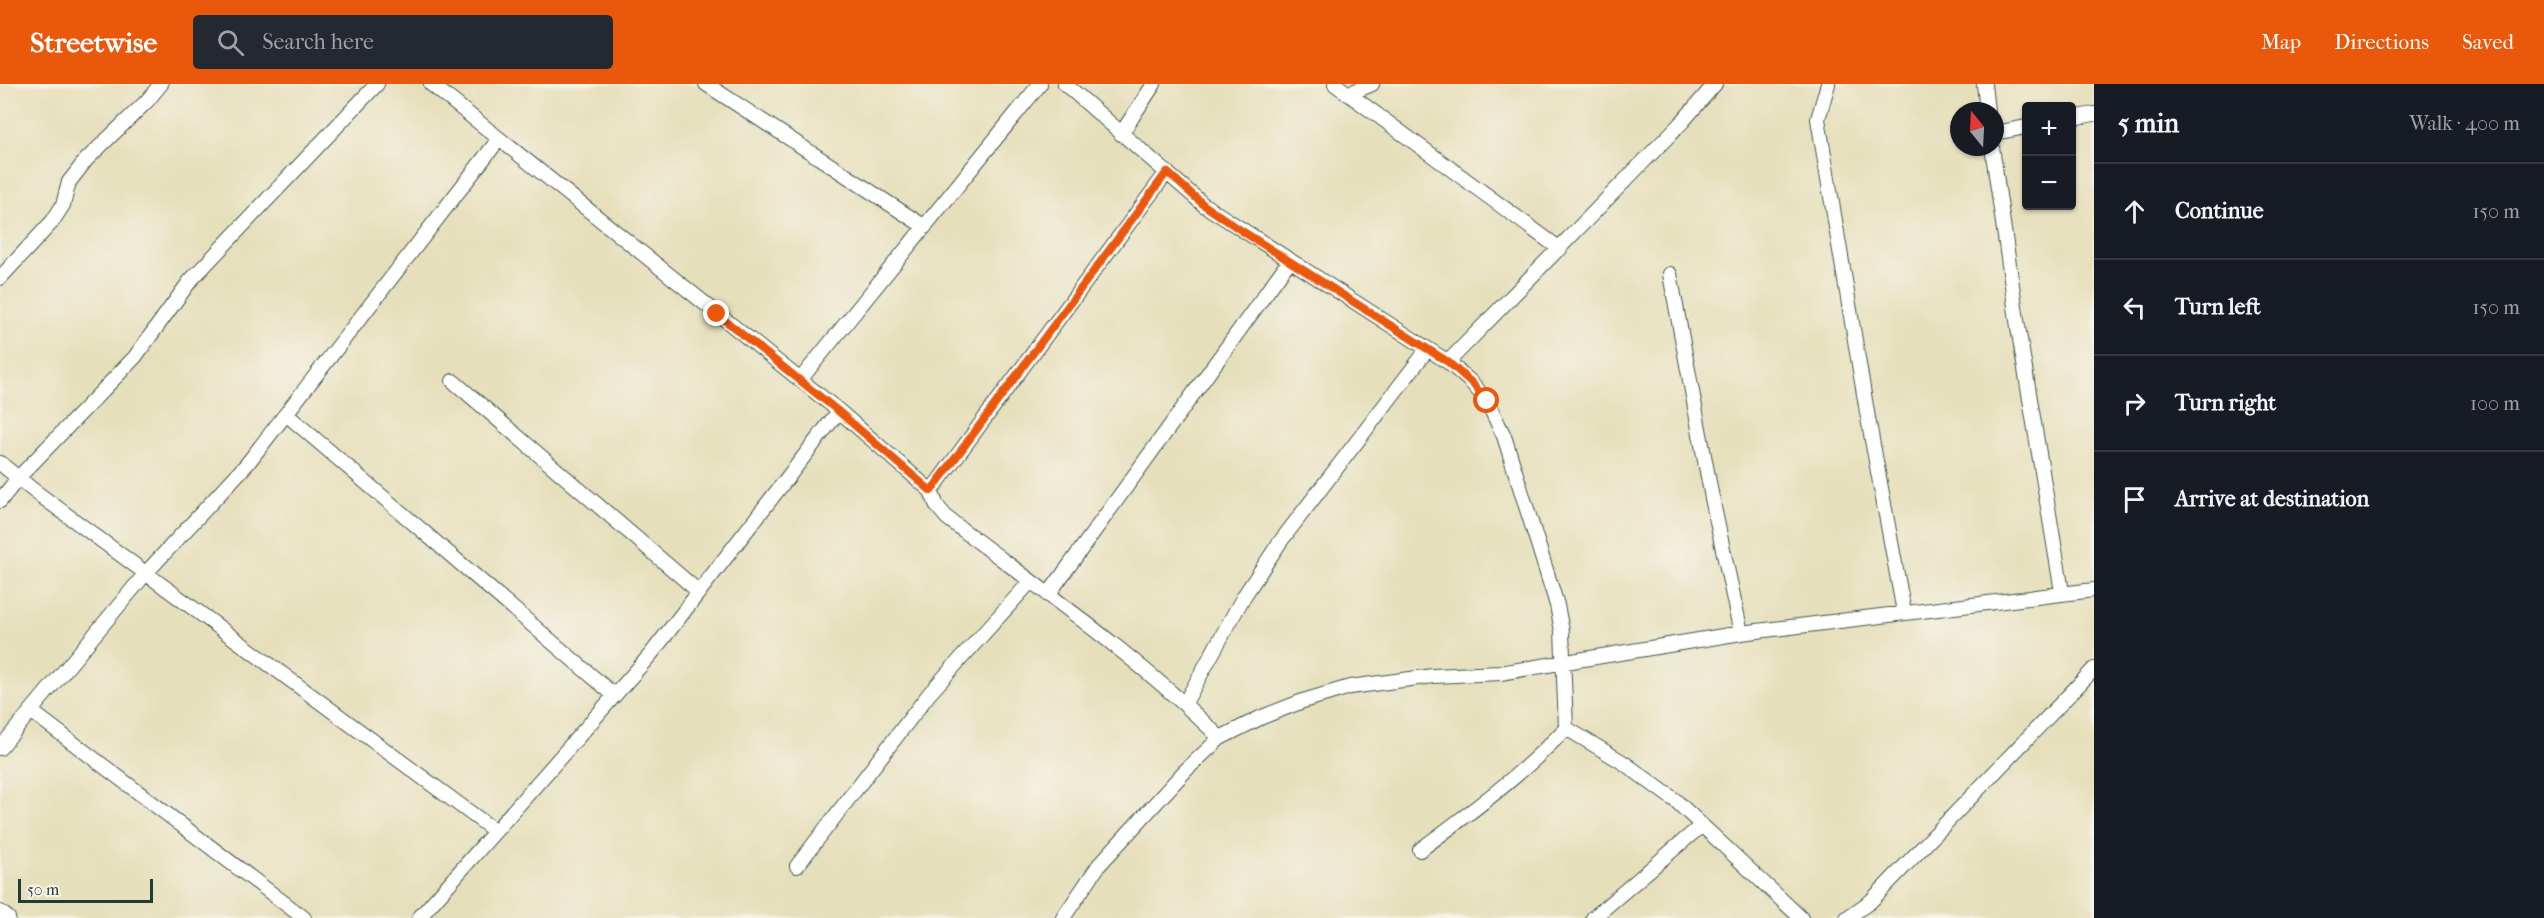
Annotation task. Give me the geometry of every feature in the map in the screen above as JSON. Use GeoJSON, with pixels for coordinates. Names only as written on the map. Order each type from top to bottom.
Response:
{"type":"FeatureCollection","features":[{"type":"Feature","properties":{"kind":"street"},"geometry":{"type":"LineString","coordinates":[[0,278],[52,222],[63,205],[69,182],[86,160],[147,101],[160,84]]}},
{"type":"Feature","properties":{"kind":"street"},"geometry":{"type":"LineString","coordinates":[[0,501],[18,478],[135,357],[190,281],[377,84]]}},
{"type":"Feature","properties":{"kind":"street"},"geometry":{"type":"LineString","coordinates":[[431,84],[838,411],[931,491],[937,506],[947,518],[1185,703],[1220,738]]}},
{"type":"Feature","properties":{"kind":"street"},"geometry":{"type":"LineString","coordinates":[[706,84],[925,227]]}},
{"type":"Feature","properties":{"kind":"street"},"geometry":{"type":"LineString","coordinates":[[800,380],[1040,84]]}},
{"type":"Feature","properties":{"kind":"street"},"geometry":{"type":"LineString","coordinates":[[1065,84],[1204,205],[1448,362],[1472,383],[1487,401],[1504,436],[1557,605],[1562,631],[1566,728],[1541,755],[1506,785],[1420,850]]}},
{"type":"Feature","properties":{"kind":"street"},"geometry":{"type":"LineString","coordinates":[[1121,134],[1154,84]]}},
{"type":"Feature","properties":{"kind":"street"},"geometry":{"type":"LineString","coordinates":[[1335,84],[1560,249]]}},
{"type":"Feature","properties":{"kind":"street"},"geometry":{"type":"LineString","coordinates":[[1350,93],[1372,84]]}},
{"type":"Feature","properties":{"kind":"street"},"geometry":{"type":"LineString","coordinates":[[1448,362],[1683,122],[1715,84]]}},
{"type":"Feature","properties":{"kind":"street"},"geometry":{"type":"LineString","coordinates":[[1828,84],[1818,119],[1868,418],[1904,612]]}},
{"type":"Feature","properties":{"kind":"street"},"geometry":{"type":"LineString","coordinates":[[1984,84],[1986,102]]}},
{"type":"Feature","properties":{"kind":"street"},"geometry":{"type":"LineString","coordinates":[[2076,117],[2094,114]]}},
{"type":"Feature","properties":{"kind":"street"},"geometry":{"type":"LineString","coordinates":[[2004,131],[2022,128]]}},
{"type":"Feature","properties":{"kind":"street"},"geometry":{"type":"LineString","coordinates":[[0,748],[146,573],[247,464],[499,139]]}},
{"type":"Feature","properties":{"kind":"street"},"geometry":{"type":"LineString","coordinates":[[1993,156],[2020,338],[2062,592]]}},
{"type":"Feature","properties":{"kind":"street"},"geometry":{"type":"LineString","coordinates":[[931,491],[1167,172]]}},
{"type":"Feature","properties":{"kind":"street"},"geometry":{"type":"LineString","coordinates":[[1048,595],[1290,260]]}},
{"type":"Feature","properties":{"kind":"street"},"geometry":{"type":"LineString","coordinates":[[1670,274],[1712,498],[1741,633]]}},
{"type":"Feature","properties":{"kind":"street"},"geometry":{"type":"LineString","coordinates":[[1185,703],[1244,596],[1274,551],[1427,350]]}},
{"type":"Feature","properties":{"kind":"street"},"geometry":{"type":"LineString","coordinates":[[453,381],[699,592]]}},
{"type":"Feature","properties":{"kind":"street"},"geometry":{"type":"LineString","coordinates":[[419,918],[651,654],[838,411]]}},
{"type":"Feature","properties":{"kind":"street"},"geometry":{"type":"LineString","coordinates":[[286,414],[614,695]]}},
{"type":"Feature","properties":{"kind":"street"},"geometry":{"type":"LineString","coordinates":[[0,463],[495,831]]}},
{"type":"Feature","properties":{"kind":"street"},"geometry":{"type":"LineString","coordinates":[[797,866],[929,694],[1030,582]]}},
{"type":"Feature","properties":{"kind":"street"},"geometry":{"type":"LineString","coordinates":[[1063,918],[1099,866],[1185,771],[1220,738],[1262,717],[1303,701],[1350,687],[1433,676],[1500,673],[1741,633],[2062,592],[2094,590]]}},
{"type":"Feature","properties":{"kind":"street"},"geometry":{"type":"LineString","coordinates":[[1847,918],[1871,901],[1886,886],[2094,669]]}},
{"type":"Feature","properties":{"kind":"street"},"geometry":{"type":"LineString","coordinates":[[31,711],[304,918]]}},
{"type":"Feature","properties":{"kind":"street"},"geometry":{"type":"LineString","coordinates":[[1566,728],[1624,763],[1676,801],[1801,918]]}},
{"type":"Feature","properties":{"kind":"street"},"geometry":{"type":"LineString","coordinates":[[1593,918],[1702,825]]}},
{"type":"Feature","properties":{"kind":"street"},"geometry":{"type":"LineString","coordinates":[[0,912],[8,918]]}},
{"type":"Feature","properties":{"kind":"route"},"geometry":{"type":"LineString","coordinates":[[717,314],[838,411],[931,491],[1167,172],[1204,205],[1242,231],[1448,362],[1472,383],[1487,401]]}}]}
